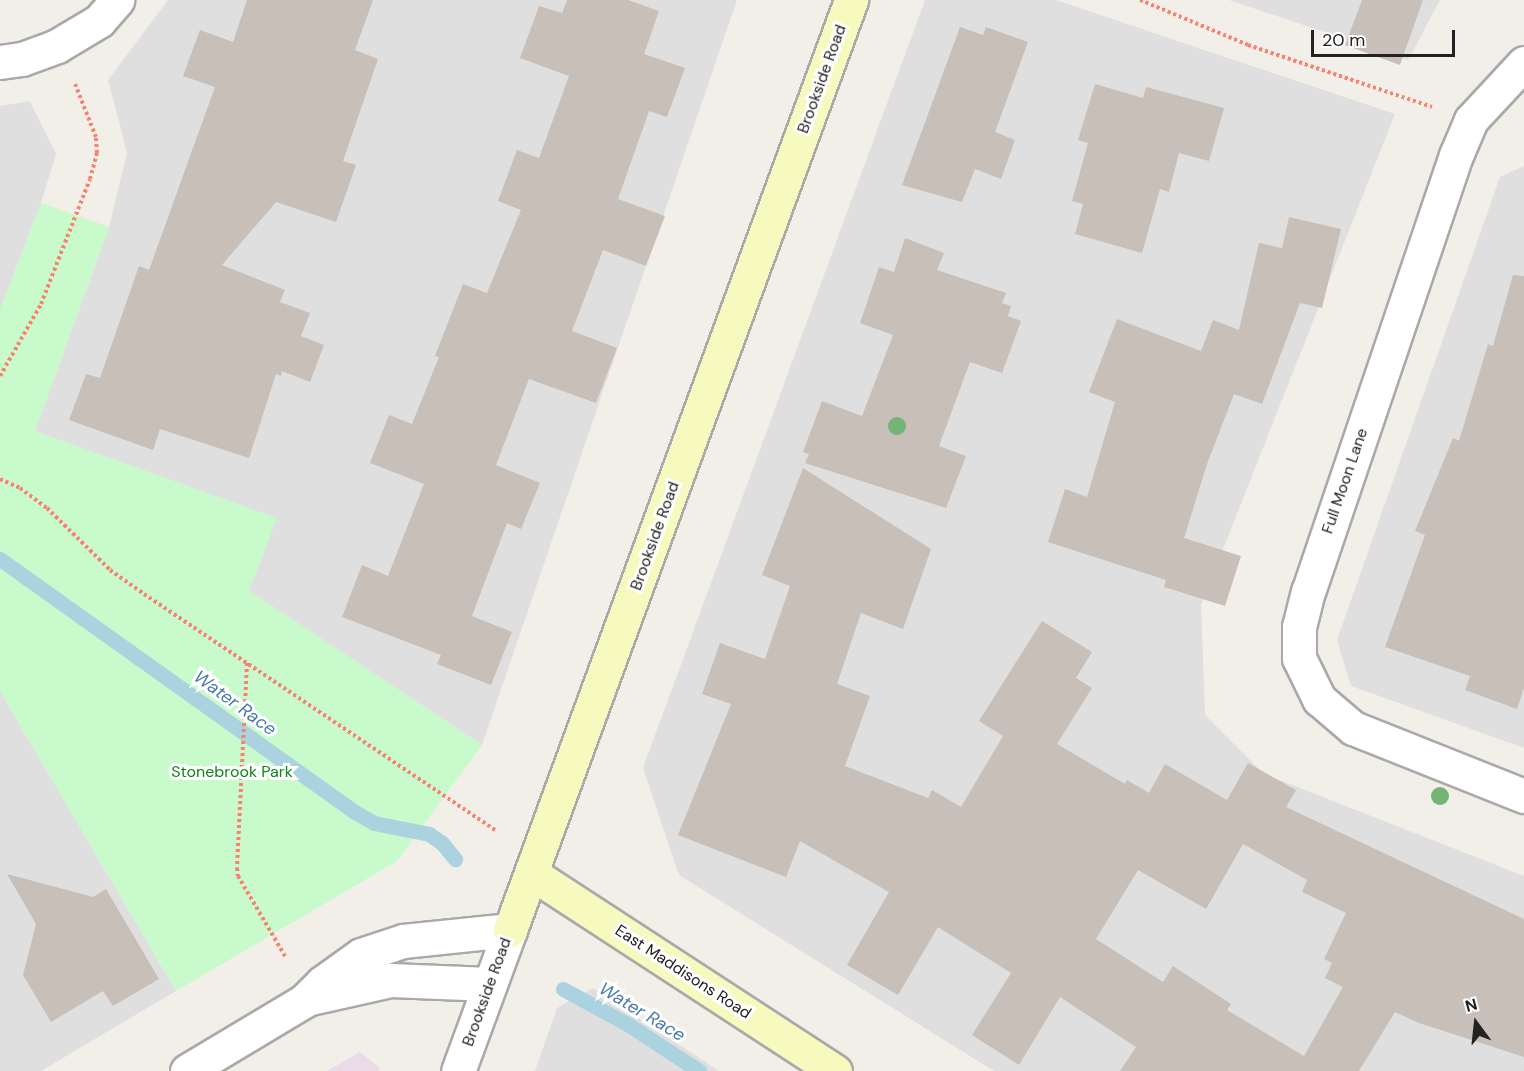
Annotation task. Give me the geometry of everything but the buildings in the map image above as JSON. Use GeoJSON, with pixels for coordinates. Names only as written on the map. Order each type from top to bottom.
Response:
{"type":"FeatureCollection","features":[{"type":"Feature","properties":{"kind":"street"},"geometry":{"type":"LineString","coordinates":[[0,62],[22,59],[57,46],[99,21],[117,0]]}},
{"type":"Feature","properties":{"kind":"street","name":"Brookside Road"},"geometry":{"type":"LineString","coordinates":[[458,1071],[851,0]]}},
{"type":"Feature","properties":{"kind":"street","name":"Full Moon Lane"},"geometry":{"type":"LineString","coordinates":[[1524,63],[1471,120],[1456,155],[1308,591],[1299,626],[1299,658],[1319,699],[1353,728],[1524,796]]}},
{"type":"Feature","properties":{"kind":"street","name":"East Maddisons Road"},"geometry":{"type":"LineString","coordinates":[[531,873],[835,1071]]}},
{"type":"Feature","properties":{"kind":"street"},"geometry":{"type":"LineString","coordinates":[[187,1071],[304,1001],[322,983],[351,961],[383,946],[411,940],[510,930]]}},
{"type":"Feature","properties":{"kind":"street"},"geometry":{"type":"LineString","coordinates":[[304,1001],[355,986],[390,980],[490,984]]}},
{"type":"Feature","properties":{"kind":"path"},"geometry":{"type":"LineString","coordinates":[[1140,0],[1248,45],[1471,120]]}},
{"type":"Feature","properties":{"kind":"path"},"geometry":{"type":"LineString","coordinates":[[0,376],[41,304],[90,180],[97,153],[96,136],[88,111],[57,46]]}},
{"type":"Feature","properties":{"kind":"path"},"geometry":{"type":"LineString","coordinates":[[0,479],[20,488],[47,508],[110,570],[498,831]]}},
{"type":"Feature","properties":{"kind":"path"},"geometry":{"type":"LineString","coordinates":[[248,662],[238,876],[285,956]]}},
{"type":"Feature","properties":{"kind":"shaded area"},"geometry":{"type":"Polygon","coordinates":[[[168,0],[737,0],[482,745],[249,591],[276,519],[35,431],[109,227],[127,153],[108,80],[168,0]]]}},
{"type":"Feature","properties":{"kind":"shaded area"},"geometry":{"type":"Polygon","coordinates":[[[925,0],[1056,0],[1395,114],[1201,605],[1205,715],[1264,774],[1524,876],[1524,1071],[994,1071],[679,875],[643,768],[925,0]]]}},
{"type":"Feature","properties":{"kind":"shaded area"},"geometry":{"type":"Polygon","coordinates":[[[1229,0],[1440,0],[1408,60],[1229,0]]]}},
{"type":"Feature","properties":{"kind":"shaded area"},"geometry":{"type":"Polygon","coordinates":[[[30,101],[56,154],[41,203],[0,310],[0,106],[30,101]]]}},
{"type":"Feature","properties":{"kind":"shaded area"},"geometry":{"type":"Polygon","coordinates":[[[1524,166],[1524,748],[1351,686],[1337,640],[1500,177],[1524,166]]]}},
{"type":"Feature","properties":{"kind":"shaded area"},"geometry":{"type":"Polygon","coordinates":[[[0,691],[176,991],[41,1071],[0,1071],[0,691]]]}},
{"type":"Feature","properties":{"kind":"shaded area"},"geometry":{"type":"Polygon","coordinates":[[[593,988],[719,1071],[535,1071],[557,1008],[593,988]]]}},
{"type":"Feature","properties":{"kind":"shaded area"},"geometry":{"type":"Polygon","coordinates":[[[360,1052],[379,1067],[378,1071],[327,1071],[360,1052]]]}},
{"type":"Feature","properties":{"kind":"green space","name":"Stonebrook Park"},"geometry":{"type":"Polygon","coordinates":[[[41,203],[109,227],[35,431],[277,518],[249,591],[482,745],[397,861],[176,991],[0,691],[0,310],[41,203]]]}},
{"type":"Feature","properties":{"kind":"waterway","name":"Water Race"},"geometry":{"type":"LineString","coordinates":[[0,559],[355,812],[374,823],[429,834],[442,843],[455,859]]}},
{"type":"Feature","properties":{"kind":"waterway","name":"Water Race"},"geometry":{"type":"LineString","coordinates":[[563,989],[629,1025],[699,1071]]}}]}
